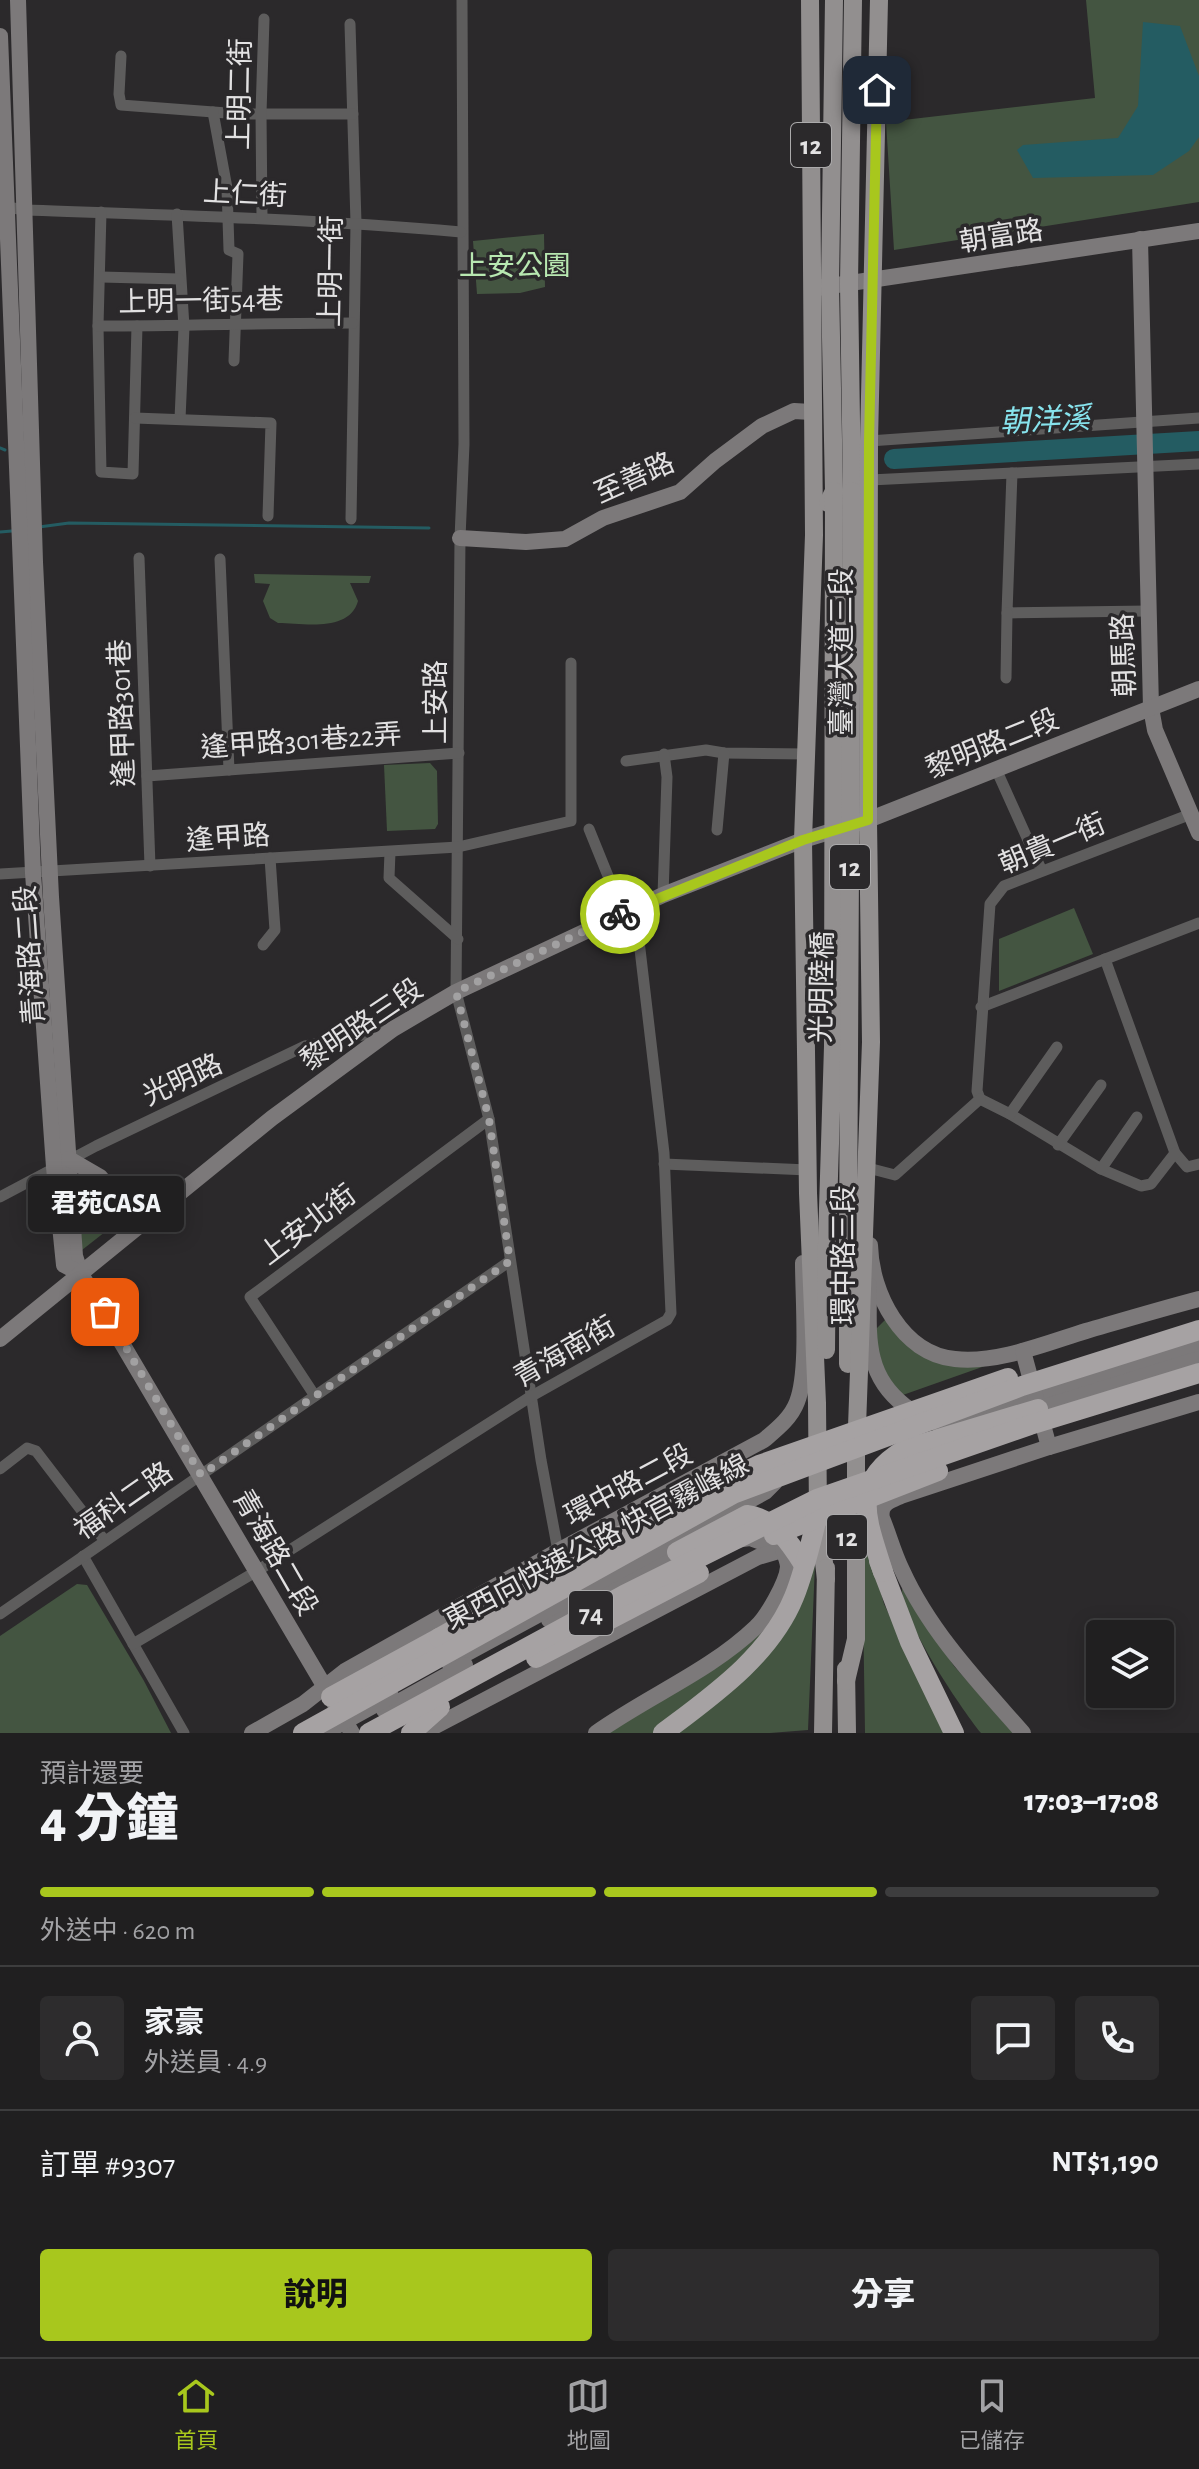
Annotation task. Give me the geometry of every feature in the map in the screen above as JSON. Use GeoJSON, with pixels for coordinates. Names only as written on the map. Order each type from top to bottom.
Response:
{"type":"FeatureCollection","features":[{"type":"Feature","properties":{"kind":"highway","name":"74"},"geometry":{"type":"LineString","coordinates":[[328,1692],[439,1638],[672,1507],[759,1465],[1022,1373],[1199,1318]]}},
{"type":"Feature","properties":{"kind":"highway","name":"東西向快速公路 快官霧峰線"},"geometry":{"type":"LineString","coordinates":[[303,1733],[733,1494],[1022,1386],[1199,1330]]}},
{"type":"Feature","properties":{"kind":"highway","name":"74"},"geometry":{"type":"LineString","coordinates":[[352,1730],[624,1595],[818,1506],[1030,1425],[1199,1373]]}},
{"type":"Feature","properties":{"kind":"highway","name":"74"},"geometry":{"type":"LineString","coordinates":[[411,1733],[440,1707],[795,1525],[935,1471],[1199,1386]]}},
{"type":"Feature","properties":{"kind":"highway"},"geometry":{"type":"LineString","coordinates":[[883,1572],[865,1511],[866,1497],[874,1476],[886,1460],[905,1449],[1036,1403]]}},
{"type":"Feature","properties":{"kind":"highway","name":"74"},"geometry":{"type":"LineString","coordinates":[[859,1447],[882,1421]]}},
{"type":"Feature","properties":{"kind":"highway","name":"74"},"geometry":{"type":"LineString","coordinates":[[726,1481],[768,1481]]}},
{"type":"Feature","properties":{"kind":"highway"},"geometry":{"type":"LineString","coordinates":[[877,1495],[858,1491],[883,1572],[910,1642],[954,1733]]}},
{"type":"Feature","properties":{"kind":"highway"},"geometry":{"type":"LineString","coordinates":[[663,1733],[724,1685],[764,1645],[787,1612],[804,1565],[818,1506]]}},
{"type":"Feature","properties":{"kind":"highway","name":"74"},"geometry":{"type":"LineString","coordinates":[[795,1525],[818,1506]]}},
{"type":"Feature","properties":{"kind":"highway"},"geometry":{"type":"LineString","coordinates":[[674,1546],[747,1515],[759,1516],[786,1539],[804,1565]]}},
{"type":"Feature","properties":{"kind":"highway"},"geometry":{"type":"LineString","coordinates":[[910,1642],[968,1733]]}},
{"type":"Feature","properties":{"kind":"main road","name":"臺灣大道三段"},"geometry":{"type":"LineString","coordinates":[[810,0],[843,491],[814,535]]}},
{"type":"Feature","properties":{"kind":"main road","name":"臺灣大道三段"},"geometry":{"type":"LineString","coordinates":[[830,286],[834,0]]}},
{"type":"Feature","properties":{"kind":"main road","name":"臺灣大道三段"},"geometry":{"type":"LineString","coordinates":[[822,1403],[808,1193],[803,840],[814,535],[811,412],[830,286],[853,0]]}},
{"type":"Feature","properties":{"kind":"main road","name":"臺灣大道三段"},"geometry":{"type":"LineString","coordinates":[[858,1491],[871,1042],[869,441],[879,0]]}},
{"type":"Feature","properties":{"kind":"main road","name":"光明陸橋"},"geometry":{"type":"LineString","coordinates":[[822,1403],[833,1046],[843,491]]}},
{"type":"Feature","properties":{"kind":"main road","name":"光明陸橋"},"geometry":{"type":"LineString","coordinates":[[843,491],[848,1242],[846,1681]]}},
{"type":"Feature","properties":{"kind":"main road","name":"12"},"geometry":{"type":"LineString","coordinates":[[822,1403],[818,1506],[826,1579]]}},
{"type":"Feature","properties":{"kind":"main road","name":"12"},"geometry":{"type":"LineString","coordinates":[[822,1403],[826,1579],[823,1733]]}},
{"type":"Feature","properties":{"kind":"main road","name":"12"},"geometry":{"type":"LineString","coordinates":[[847,1733],[846,1681],[856,1639],[858,1491]]}},
{"type":"Feature","properties":{"kind":"street"},"geometry":{"type":"LineString","coordinates":[[18,0],[25,210],[27,509]]}},
{"type":"Feature","properties":{"kind":"street","name":"上安路"},"geometry":{"type":"LineString","coordinates":[[462,0],[464,444],[460,538],[456,992],[489,1119],[530,1397],[558,1551]]}},
{"type":"Feature","properties":{"kind":"street","name":"上明二街"},"geometry":{"type":"LineString","coordinates":[[262,218],[264,19]]}},
{"type":"Feature","properties":{"kind":"street","name":"上明一街"},"geometry":{"type":"LineString","coordinates":[[350,24],[356,223],[351,519]]}},
{"type":"Feature","properties":{"kind":"street"},"geometry":{"type":"LineString","coordinates":[[0,36],[7,359],[27,509]]}},
{"type":"Feature","properties":{"kind":"street"},"geometry":{"type":"LineString","coordinates":[[121,56],[121,105],[213,112],[353,114]]}},
{"type":"Feature","properties":{"kind":"street"},"geometry":{"type":"LineString","coordinates":[[213,112],[223,160],[229,250],[238,254],[234,361]]}},
{"type":"Feature","properties":{"kind":"street","name":"上仁街"},"geometry":{"type":"LineString","coordinates":[[3,207],[228,216],[461,232]]}},
{"type":"Feature","properties":{"kind":"street"},"geometry":{"type":"LineString","coordinates":[[101,212],[98,326],[101,472],[133,474],[137,326]]}},
{"type":"Feature","properties":{"kind":"street"},"geometry":{"type":"LineString","coordinates":[[177,214],[184,327],[180,419]]}},
{"type":"Feature","properties":{"kind":"street","name":"朝富路"},"geometry":{"type":"LineString","coordinates":[[830,286],[1199,231]]}},
{"type":"Feature","properties":{"kind":"street"},"geometry":{"type":"LineString","coordinates":[[1140,239],[1145,422]]}},
{"type":"Feature","properties":{"kind":"street"},"geometry":{"type":"LineString","coordinates":[[101,277],[179,279]]}},
{"type":"Feature","properties":{"kind":"street","name":"上明一街54巷"},"geometry":{"type":"LineString","coordinates":[[98,326],[353,323]]}},
{"type":"Feature","properties":{"kind":"street","name":"至善路"},"geometry":{"type":"LineString","coordinates":[[460,538],[526,542],[565,539],[603,518],[680,492],[762,426],[794,411],[811,412]]}},
{"type":"Feature","properties":{"kind":"street"},"geometry":{"type":"LineString","coordinates":[[135,418],[271,423],[268,516]]}},
{"type":"Feature","properties":{"kind":"street"},"geometry":{"type":"LineString","coordinates":[[869,441],[1199,418]]}},
{"type":"Feature","properties":{"kind":"street","name":"朝馬路"},"geometry":{"type":"LineString","coordinates":[[1145,422],[1151,708],[1155,730],[1199,833]]}},
{"type":"Feature","properties":{"kind":"street"},"geometry":{"type":"LineString","coordinates":[[870,480],[1199,464]]}},
{"type":"Feature","properties":{"kind":"street"},"geometry":{"type":"LineString","coordinates":[[1006,678],[1012,473]]}},
{"type":"Feature","properties":{"kind":"street","name":"青海路二段"},"geometry":{"type":"LineString","coordinates":[[27,509],[42,872],[62,1163],[64,1265],[81,1274],[352,1730]]}},
{"type":"Feature","properties":{"kind":"street","name":"逢甲路301巷"},"geometry":{"type":"LineString","coordinates":[[139,558],[150,866]]}},
{"type":"Feature","properties":{"kind":"street"},"geometry":{"type":"LineString","coordinates":[[220,559],[229,770]]}},
{"type":"Feature","properties":{"kind":"street"},"geometry":{"type":"LineString","coordinates":[[1007,613],[1148,611]]}},
{"type":"Feature","properties":{"kind":"street","name":"逢甲路"},"geometry":{"type":"LineString","coordinates":[[0,874],[458,847],[571,821],[571,663]]}},
{"type":"Feature","properties":{"kind":"street","name":"黎明路二段"},"geometry":{"type":"LineString","coordinates":[[803,840],[868,820],[1199,689]]}},
{"type":"Feature","properties":{"kind":"street"},"geometry":{"type":"LineString","coordinates":[[626,761],[706,750],[808,754]]}},
{"type":"Feature","properties":{"kind":"street","name":"逢甲路301巷22弄"},"geometry":{"type":"LineString","coordinates":[[147,776],[459,753]]}},
{"type":"Feature","properties":{"kind":"street"},"geometry":{"type":"LineString","coordinates":[[717,830],[724,753]]}},
{"type":"Feature","properties":{"kind":"street"},"geometry":{"type":"LineString","coordinates":[[663,895],[667,777],[664,754]]}},
{"type":"Feature","properties":{"kind":"street"},"geometry":{"type":"LineString","coordinates":[[996,769],[1041,869]]}},
{"type":"Feature","properties":{"kind":"street","name":"朝貴一街"},"geometry":{"type":"LineString","coordinates":[[980,1099],[977,1091],[981,1007],[990,904],[1004,886],[1041,869],[1191,814]]}},
{"type":"Feature","properties":{"kind":"street","name":"青海南街"},"geometry":{"type":"LineString","coordinates":[[133,1644],[257,1571],[530,1397],[667,1320],[671,1313],[664,1164],[629,910],[589,829]]}},
{"type":"Feature","properties":{"kind":"street","name":"黎明路三段"},"geometry":{"type":"LineString","coordinates":[[0,1339],[272,1118],[393,1029],[456,992],[629,910],[803,840]]}},
{"type":"Feature","properties":{"kind":"street"},"geometry":{"type":"LineString","coordinates":[[390,852],[389,878],[458,939]]}},
{"type":"Feature","properties":{"kind":"street"},"geometry":{"type":"LineString","coordinates":[[263,945],[275,930],[270,858]]}},
{"type":"Feature","properties":{"kind":"street"},"geometry":{"type":"LineString","coordinates":[[981,1007],[1199,923]]}},
{"type":"Feature","properties":{"kind":"street"},"geometry":{"type":"LineString","coordinates":[[1105,959],[1175,1153],[1187,1167],[1199,1164]]}},
{"type":"Feature","properties":{"kind":"street","name":"光明路"},"geometry":{"type":"LineString","coordinates":[[0,1197],[62,1163],[305,1046],[393,1029]]}},
{"type":"Feature","properties":{"kind":"street"},"geometry":{"type":"LineString","coordinates":[[1010,1114],[1057,1047]]}},
{"type":"Feature","properties":{"kind":"street"},"geometry":{"type":"LineString","coordinates":[[1058,1145],[1101,1085]]}},
{"type":"Feature","properties":{"kind":"street"},"geometry":{"type":"LineString","coordinates":[[868,1168],[895,1175],[980,1099],[1101,1169],[1141,1186],[1151,1184],[1175,1153]]}},
{"type":"Feature","properties":{"kind":"street"},"geometry":{"type":"LineString","coordinates":[[1101,1169],[1137,1117]]}},
{"type":"Feature","properties":{"kind":"street","name":"上安北街"},"geometry":{"type":"LineString","coordinates":[[315,1396],[250,1297],[489,1119]]}},
{"type":"Feature","properties":{"kind":"street"},"geometry":{"type":"LineString","coordinates":[[62,1163],[100,1177],[141,1226]]}},
{"type":"Feature","properties":{"kind":"street"},"geometry":{"type":"LineString","coordinates":[[664,1164],[808,1170]]}},
{"type":"Feature","properties":{"kind":"street","name":"環中路三段"},"geometry":{"type":"LineString","coordinates":[[868,1168],[872,1268],[878,1292],[897,1325],[925,1349],[941,1357],[969,1360],[1023,1351],[1199,1299]]}},
{"type":"Feature","properties":{"kind":"street","name":"環中路三段"},"geometry":{"type":"LineString","coordinates":[[868,1168],[870,1352],[875,1372],[890,1395],[915,1414],[932,1423],[950,1424],[1199,1359]]}},
{"type":"Feature","properties":{"kind":"street"},"geometry":{"type":"LineString","coordinates":[[324,1733],[352,1730],[765,1492],[790,1468],[812,1432],[808,1193]]}},
{"type":"Feature","properties":{"kind":"street","name":"環中路二段"},"geometry":{"type":"LineString","coordinates":[[328,1692],[345,1671],[764,1440],[783,1424],[797,1404],[802,1382],[804,1229],[808,1193]]}},
{"type":"Feature","properties":{"kind":"street","name":"福科二路"},"geometry":{"type":"LineString","coordinates":[[0,1614],[510,1261]]}},
{"type":"Feature","properties":{"kind":"street","name":"環中路三段"},"geometry":{"type":"LineString","coordinates":[[1036,1403],[1199,1345]]}},
{"type":"Feature","properties":{"kind":"street"},"geometry":{"type":"LineString","coordinates":[[1023,1351],[1049,1447]]}},
{"type":"Feature","properties":{"kind":"street"},"geometry":{"type":"LineString","coordinates":[[1023,1733],[971,1675],[941,1635],[902,1571],[882,1518],[885,1504],[1049,1447],[1199,1402]]}},
{"type":"Feature","properties":{"kind":"street"},"geometry":{"type":"LineString","coordinates":[[0,1469],[24,1449],[31,1448],[105,1541]]}},
{"type":"Feature","properties":{"kind":"street"},"geometry":{"type":"LineString","coordinates":[[651,1502],[698,1591]]}},
{"type":"Feature","properties":{"kind":"street"},"geometry":{"type":"LineString","coordinates":[[674,1546],[750,1538],[783,1550]]}},
{"type":"Feature","properties":{"kind":"street"},"geometry":{"type":"LineString","coordinates":[[422,1733],[758,1557],[783,1550]]}},
{"type":"Feature","properties":{"kind":"street"},"geometry":{"type":"LineString","coordinates":[[596,1733],[717,1658],[759,1625],[784,1582],[788,1565],[783,1550]]}},
{"type":"Feature","properties":{"kind":"street"},"geometry":{"type":"LineString","coordinates":[[83,1556],[184,1733]]}},
{"type":"Feature","properties":{"kind":"street"},"geometry":{"type":"LineString","coordinates":[[252,1733],[328,1692]]}},
{"type":"Feature","properties":{"kind":"green space"},"geometry":{"type":"Polygon","coordinates":[[[1086,0],[1199,0],[1199,202],[894,250],[886,122],[1095,98],[1086,0]]]}},
{"type":"Feature","properties":{"kind":"green space","name":"上安公園"},"geometry":{"type":"Polygon","coordinates":[[[544,234],[545,287],[520,293],[477,294],[473,241],[544,234]]]}},
{"type":"Feature","properties":{"kind":"green space"},"geometry":{"type":"Polygon","coordinates":[[[254,574],[371,576],[369,583],[350,583],[358,601],[345,618],[312,624],[278,623],[270,618],[263,601],[270,584],[255,583],[254,574]]]}},
{"type":"Feature","properties":{"kind":"green space"},"geometry":{"type":"Polygon","coordinates":[[[430,763],[437,771],[438,824],[435,829],[387,831],[384,765],[430,763]]]}},
{"type":"Feature","properties":{"kind":"green space"},"geometry":{"type":"Polygon","coordinates":[[[1074,908],[1093,954],[999,991],[999,939],[1074,908]]]}},
{"type":"Feature","properties":{"kind":"green space"},"geometry":{"type":"Polygon","coordinates":[[[85,1180],[119,1221],[82,1250],[78,1187],[85,1180]]]}},
{"type":"Feature","properties":{"kind":"green space"},"geometry":{"type":"Polygon","coordinates":[[[885,1320],[897,1334],[985,1366],[900,1396],[877,1366],[877,1328],[885,1320]]]}},
{"type":"Feature","properties":{"kind":"green space"},"geometry":{"type":"Polygon","coordinates":[[[862,1542],[867,1543],[884,1604],[946,1733],[865,1733],[862,1542]]]}},
{"type":"Feature","properties":{"kind":"green space"},"geometry":{"type":"Polygon","coordinates":[[[815,1564],[808,1730],[672,1733],[706,1708],[815,1564]]]}},
{"type":"Feature","properties":{"kind":"green space"},"geometry":{"type":"Polygon","coordinates":[[[798,1565],[752,1650],[656,1733],[609,1733],[740,1644],[798,1565]]]}},
{"type":"Feature","properties":{"kind":"green space"},"geometry":{"type":"Polygon","coordinates":[[[77,1584],[87,1585],[171,1733],[0,1733],[0,1636],[77,1584]]]}},
{"type":"Feature","properties":{"kind":"green space"},"geometry":{"type":"Polygon","coordinates":[[[902,1588],[954,1666],[1013,1733],[981,1733],[946,1684],[921,1640],[904,1602],[902,1588]]]}},
{"type":"Feature","properties":{"kind":"water"},"geometry":{"type":"Polygon","coordinates":[[[1143,22],[1180,26],[1199,76],[1199,137],[1189,151],[1153,175],[1033,178],[1017,150],[1023,145],[1118,138],[1138,106],[1143,22]]]}},
{"type":"Feature","properties":{"kind":"waterway","name":"朝洋溪"},"geometry":{"type":"LineString","coordinates":[[894,459],[1199,441]]}},
{"type":"Feature","properties":{"kind":"waterway"},"geometry":{"type":"LineString","coordinates":[[0,448],[5,450]]}},
{"type":"Feature","properties":{"kind":"waterway"},"geometry":{"type":"LineString","coordinates":[[39,527],[69,523],[429,528]]}},
{"type":"Feature","properties":{"kind":"waterway"},"geometry":{"type":"LineString","coordinates":[[0,532],[12,531]]}},
{"type":"Feature","properties":{"kind":"way so far"},"geometry":{"type":"LineString","coordinates":[[105,1312],[201,1475],[510,1261],[489,1119],[456,992],[620,914]]}},
{"type":"Feature","properties":{"kind":"place","name":"君苑CASA"},"geometry":{"type":"Point","coordinates":[105,1312]}},
{"type":"Feature","properties":{"kind":"route"},"geometry":{"type":"LineString","coordinates":[[620,914],[803,840],[868,820],[869,441],[877,90]]}}]}
